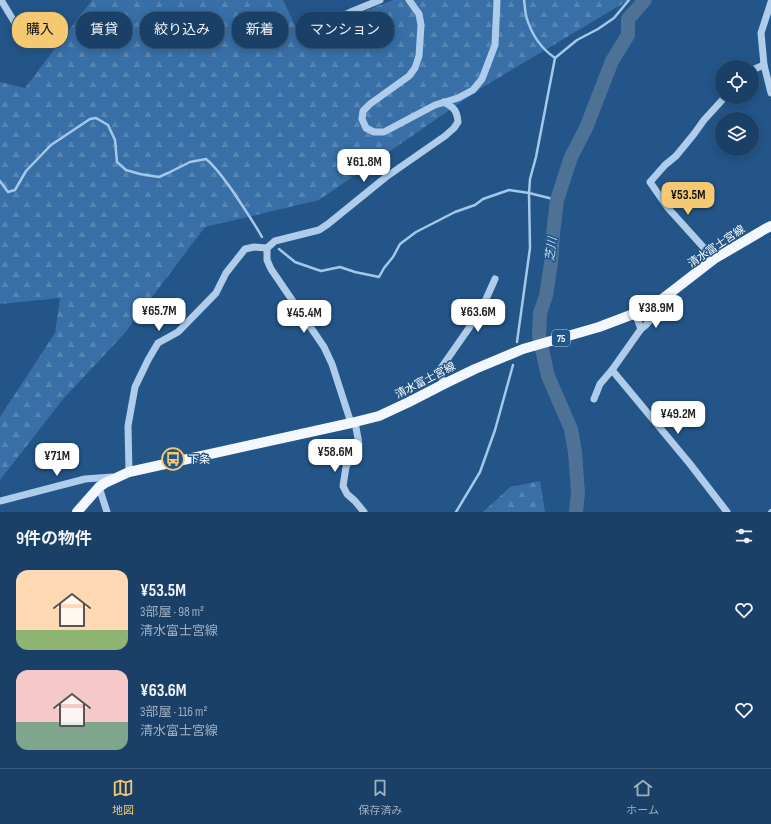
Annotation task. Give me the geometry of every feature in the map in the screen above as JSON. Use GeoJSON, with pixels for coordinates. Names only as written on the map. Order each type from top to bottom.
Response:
{"type":"FeatureCollection","features":[{"type":"Feature","properties":{"kind":"main road","name":"清水富士宮線"},"geometry":{"type":"LineString","coordinates":[[77,512],[99,487],[116,477],[129,472],[379,416],[475,369],[523,349],[599,327],[636,313],[660,300],[714,259],[771,226]]}},
{"type":"Feature","properties":{"kind":"street"},"geometry":{"type":"LineString","coordinates":[[2,0],[12,18]]}},
{"type":"Feature","properties":{"kind":"street"},"geometry":{"type":"LineString","coordinates":[[351,12],[380,0]]}},
{"type":"Feature","properties":{"kind":"street"},"geometry":{"type":"LineString","coordinates":[[409,0],[418,14],[421,25],[419,56],[415,68],[408,76],[370,104],[362,112],[362,119],[366,128],[374,132],[384,132],[435,105],[458,98],[473,90],[482,79],[495,45],[497,0]]}},
{"type":"Feature","properties":{"kind":"street"},"geometry":{"type":"LineString","coordinates":[[771,2],[761,33],[764,65],[771,93]]}},
{"type":"Feature","properties":{"kind":"street"},"geometry":{"type":"LineString","coordinates":[[759,67],[764,65]]}},
{"type":"Feature","properties":{"kind":"street"},"geometry":{"type":"LineString","coordinates":[[129,472],[128,426],[135,387],[158,343],[178,332],[216,293],[226,273],[245,249],[254,247],[267,248],[275,241],[319,230],[386,177],[445,136],[458,122],[458,115],[454,108],[444,102]]}},
{"type":"Feature","properties":{"kind":"street"},"geometry":{"type":"LineString","coordinates":[[714,259],[668,208],[650,182],[665,165],[676,156],[719,104]]}},
{"type":"Feature","properties":{"kind":"street"},"geometry":{"type":"LineString","coordinates":[[267,248],[267,260],[271,269],[324,347],[332,364],[353,422],[359,444],[346,467],[343,486],[347,494],[364,512]]}},
{"type":"Feature","properties":{"kind":"street"},"geometry":{"type":"LineString","coordinates":[[444,384],[439,370],[469,328],[486,299],[495,279]]}},
{"type":"Feature","properties":{"kind":"street"},"geometry":{"type":"LineString","coordinates":[[636,313],[641,329]]}},
{"type":"Feature","properties":{"kind":"street"},"geometry":{"type":"LineString","coordinates":[[594,399],[600,384],[612,370],[641,329],[656,313]]}},
{"type":"Feature","properties":{"kind":"street"},"geometry":{"type":"LineString","coordinates":[[612,370],[690,464],[727,512]]}},
{"type":"Feature","properties":{"kind":"street"},"geometry":{"type":"LineString","coordinates":[[0,501],[85,479],[116,477]]}},
{"type":"Feature","properties":{"kind":"street"},"geometry":{"type":"LineString","coordinates":[[99,487],[108,512]]}},
{"type":"Feature","properties":{"kind":"green space"},"geometry":{"type":"Polygon","coordinates":[[[92,0],[283,0],[296,28],[296,48],[394,48],[394,12],[362,12],[393,0],[629,0],[483,87],[319,200],[205,227],[124,334],[64,398],[0,480],[0,417],[55,333],[60,298],[0,304],[0,82],[25,88],[55,48],[68,48],[68,32],[76,21],[76,48],[132,48],[132,12],[83,12],[92,0]]]}},
{"type":"Feature","properties":{"kind":"green space"},"geometry":{"type":"Polygon","coordinates":[[[540,481],[545,512],[483,512],[510,487],[540,481]]]}},
{"type":"Feature","properties":{"kind":"waterway"},"geometry":{"type":"LineString","coordinates":[[524,0],[526,17],[532,31],[542,46],[555,58]]}},
{"type":"Feature","properties":{"kind":"waterway"},"geometry":{"type":"LineString","coordinates":[[517,342],[530,248],[530,179],[536,157],[555,58],[577,40],[598,29],[614,18],[629,0]]}},
{"type":"Feature","properties":{"kind":"waterway","name":"芝川"},"geometry":{"type":"LineString","coordinates":[[576,512],[578,493],[575,452],[571,429],[548,376],[539,336],[540,313],[546,296],[551,263],[557,200],[571,157],[586,128],[612,61],[628,35],[628,19],[645,0]]}},
{"type":"Feature","properties":{"kind":"waterway"},"geometry":{"type":"LineString","coordinates":[[0,181],[8,192],[15,190],[26,171],[51,145],[90,119],[96,118],[108,125],[115,140],[117,162],[126,170],[159,177],[190,162],[206,159],[217,169],[262,237]]}},
{"type":"Feature","properties":{"kind":"waterway"},"geometry":{"type":"LineString","coordinates":[[279,249],[295,262],[321,271],[340,267],[379,277],[400,244],[416,232],[455,212],[475,205],[483,199],[509,190],[557,200]]}},
{"type":"Feature","properties":{"kind":"waterway"},"geometry":{"type":"LineString","coordinates":[[456,512],[480,472],[495,430],[513,365]]}},
{"type":"Feature","properties":{"kind":"place","name":"下条"},"geometry":{"type":"Point","coordinates":[173,459]}}]}
